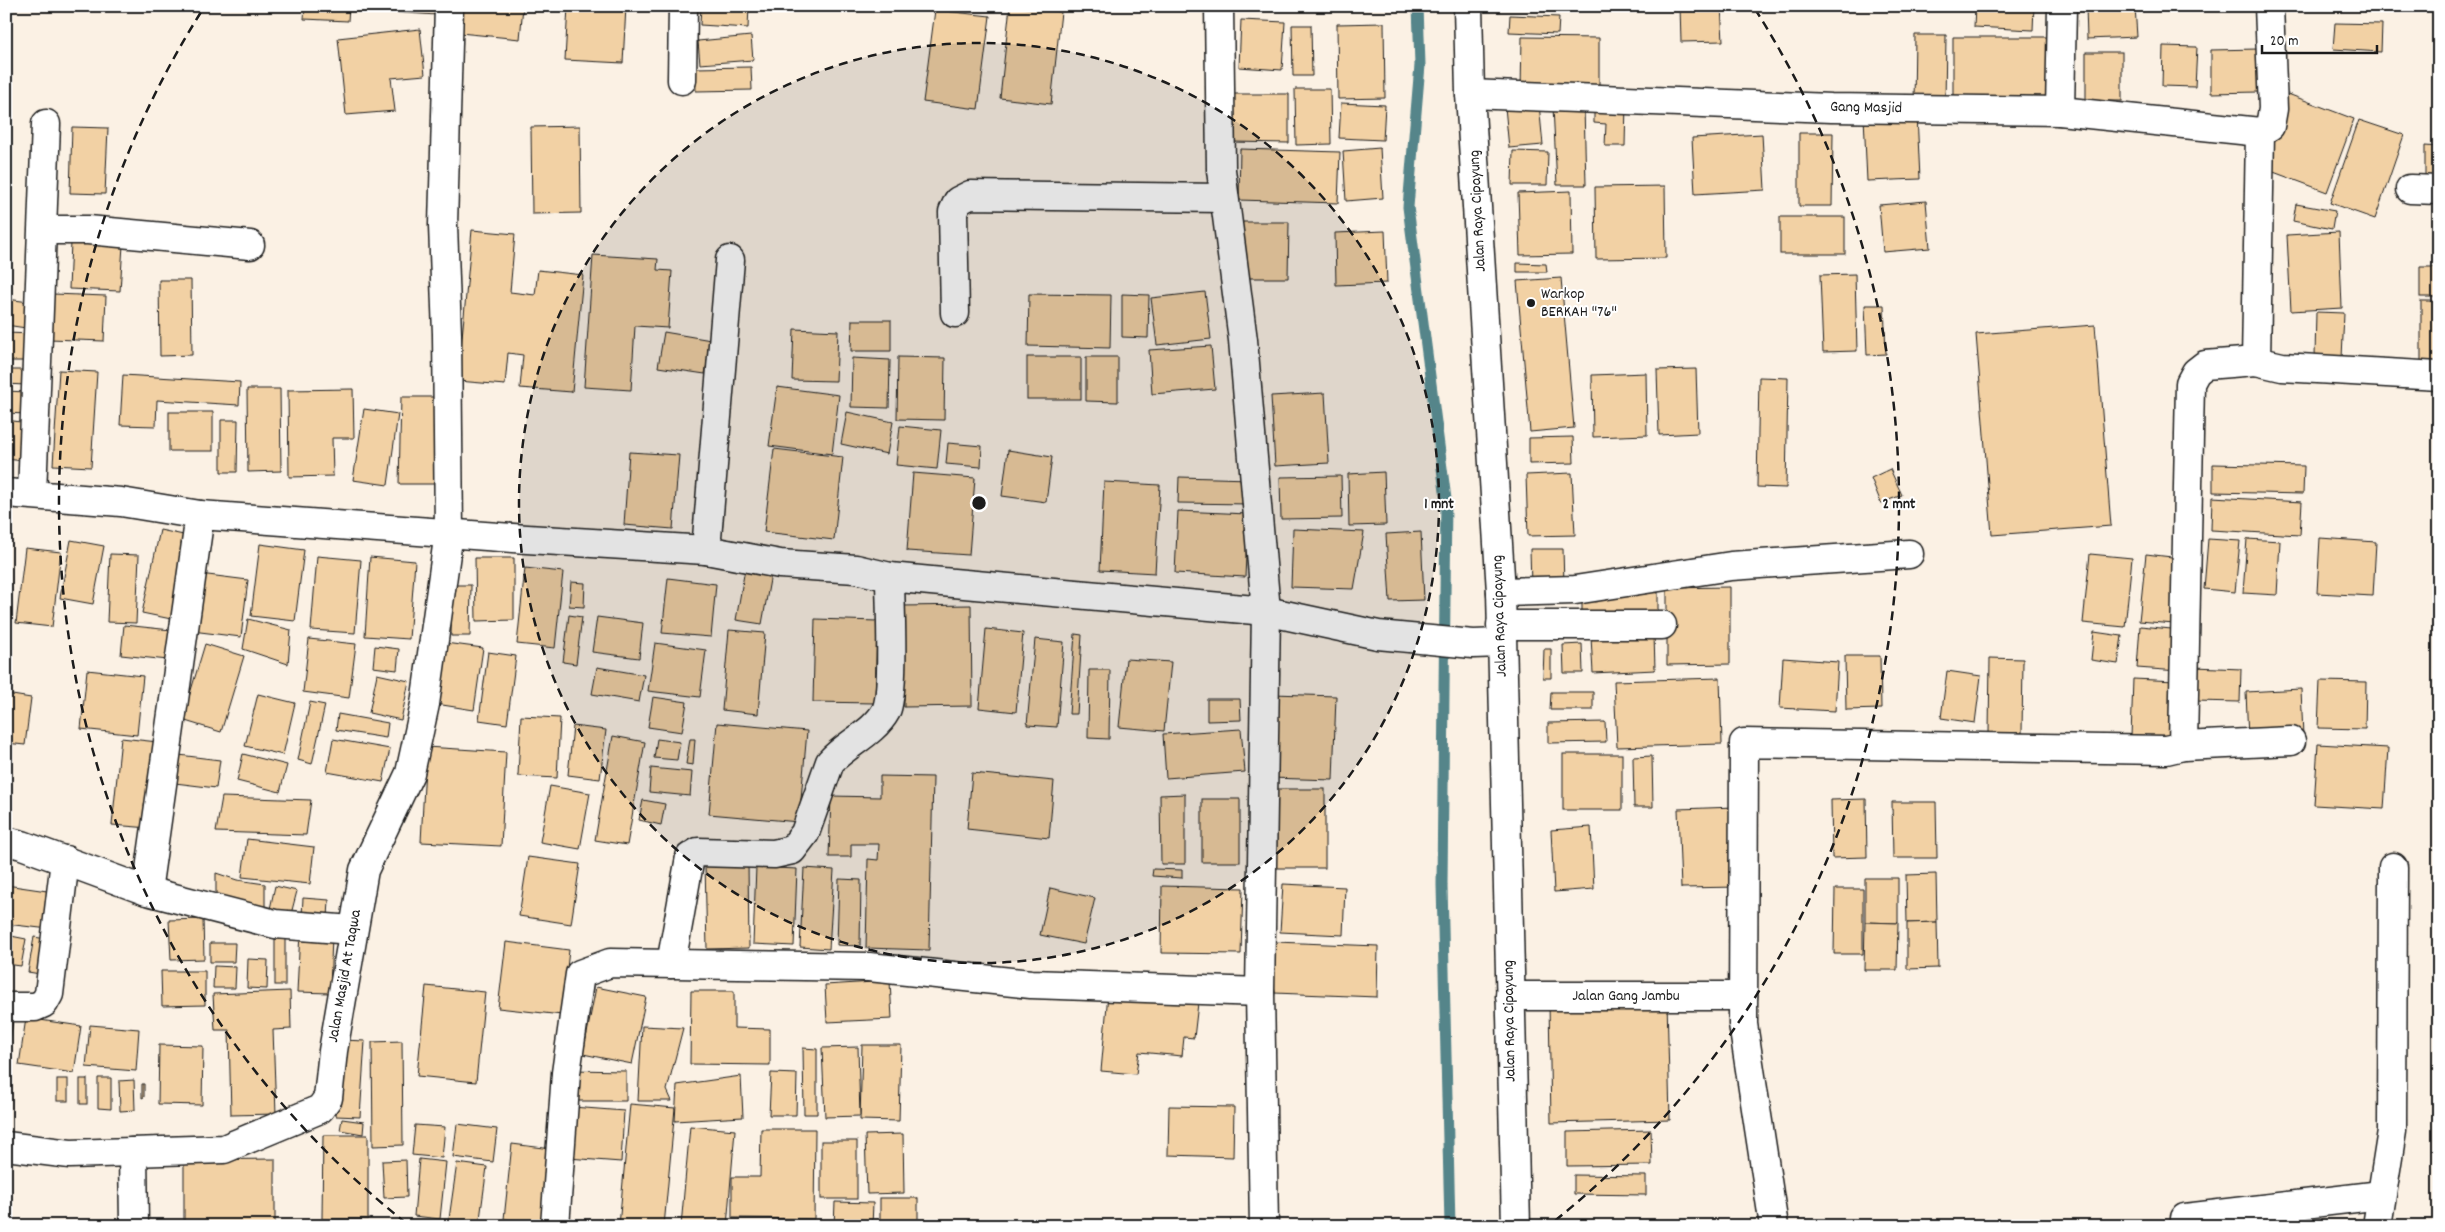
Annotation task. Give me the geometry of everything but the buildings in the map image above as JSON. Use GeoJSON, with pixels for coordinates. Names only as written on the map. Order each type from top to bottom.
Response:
{"type":"FeatureCollection","features":[{"type":"Feature","properties":{"kind":"street","name":"Jalan Masjid At Taqwa"},"geometry":{"type":"LineString","coordinates":[[6,1146],[70,1154],[224,1149],[320,1109],[328,1098],[333,1051],[352,930],[364,870],[410,773],[425,704],[449,532],[447,334],[443,225],[449,6]]}},
{"type":"Feature","properties":{"kind":"street"},"geometry":{"type":"LineString","coordinates":[[682,80],[683,6]]}},
{"type":"Feature","properties":{"kind":"street"},"geometry":{"type":"LineString","coordinates":[[1219,6],[1219,114],[1224,198],[1242,340],[1266,610],[1260,992],[1264,1226]]}},
{"type":"Feature","properties":{"kind":"street","name":"Jalan Raya Cipayung"},"geometry":{"type":"LineString","coordinates":[[1468,6],[1470,94],[1501,592],[1516,1226]]}},
{"type":"Feature","properties":{"kind":"street"},"geometry":{"type":"LineString","coordinates":[[2060,112],[2062,6]]}},
{"type":"Feature","properties":{"kind":"street"},"geometry":{"type":"LineString","coordinates":[[2256,360],[2260,132],[2270,126],[2273,109],[2269,6]]}},
{"type":"Feature","properties":{"kind":"street","name":"Gang Masjid"},"geometry":{"type":"LineString","coordinates":[[1470,94],[1831,108],[2060,112],[2260,132]]}},
{"type":"Feature","properties":{"kind":"street"},"geometry":{"type":"LineString","coordinates":[[46,124],[44,230],[19,494],[121,502],[200,515],[449,532],[527,540],[706,550],[780,564],[856,569],[890,577],[1266,610],[1378,635],[1473,644],[1501,634],[1662,625]]}},
{"type":"Feature","properties":{"kind":"street"},"geometry":{"type":"LineString","coordinates":[[2410,189],[2439,190]]}},
{"type":"Feature","properties":{"kind":"street"},"geometry":{"type":"LineString","coordinates":[[955,313],[953,212],[958,201],[970,195],[1224,198]]}},
{"type":"Feature","properties":{"kind":"street"},"geometry":{"type":"LineString","coordinates":[[44,230],[97,231],[250,246]]}},
{"type":"Feature","properties":{"kind":"street"},"geometry":{"type":"LineString","coordinates":[[706,550],[730,260]]}},
{"type":"Feature","properties":{"kind":"street"},"geometry":{"type":"LineString","coordinates":[[2183,746],[2190,383],[2196,372],[2205,365],[2256,360],[2282,367],[2439,376]]}},
{"type":"Feature","properties":{"kind":"street"},"geometry":{"type":"LineString","coordinates":[[147,891],[200,515]]}},
{"type":"Feature","properties":{"kind":"street"},"geometry":{"type":"LineString","coordinates":[[1501,592],[1575,590],[1731,566],[1909,554]]}},
{"type":"Feature","properties":{"kind":"street"},"geometry":{"type":"LineString","coordinates":[[671,964],[690,857],[698,852],[774,854],[792,850],[805,833],[830,762],[838,753],[876,724],[886,710],[890,691],[890,577]]}},
{"type":"Feature","properties":{"kind":"street"},"geometry":{"type":"LineString","coordinates":[[1774,1226],[1743,1024],[1744,743],[2166,750],[2183,746],[2291,741]]}},
{"type":"Feature","properties":{"kind":"street"},"geometry":{"type":"LineString","coordinates":[[6,842],[22,845],[147,891],[275,924],[352,930]]}},
{"type":"Feature","properties":{"kind":"street"},"geometry":{"type":"LineString","coordinates":[[6,1007],[35,1006],[44,1003],[49,994],[65,860]]}},
{"type":"Feature","properties":{"kind":"street"},"geometry":{"type":"LineString","coordinates":[[2378,1226],[2381,1195],[2392,1131],[2393,867]]}},
{"type":"Feature","properties":{"kind":"street"},"geometry":{"type":"LineString","coordinates":[[555,1226],[566,1073],[580,974],[610,964],[869,966],[1031,984],[1260,992]]}},
{"type":"Feature","properties":{"kind":"street","name":"Jalan Gang Jambu"},"geometry":{"type":"LineString","coordinates":[[1510,996],[1743,996]]}},
{"type":"Feature","properties":{"kind":"street"},"geometry":{"type":"LineString","coordinates":[[133,1152],[134,1226]]}},
{"type":"Feature","properties":{"kind":"street"},"geometry":{"type":"LineString","coordinates":[[2185,1218],[2381,1195]]}},
{"type":"Feature","properties":{"kind":"waterway"},"geometry":{"type":"LineString","coordinates":[[1418,6],[1420,65],[1408,207],[1446,499],[1442,885],[1450,1226]]}},
{"type":"Feature","properties":{"kind":"place","name":"Warkop BERKAH \"76\""},"geometry":{"type":"Point","coordinates":[1531,303]}}]}
